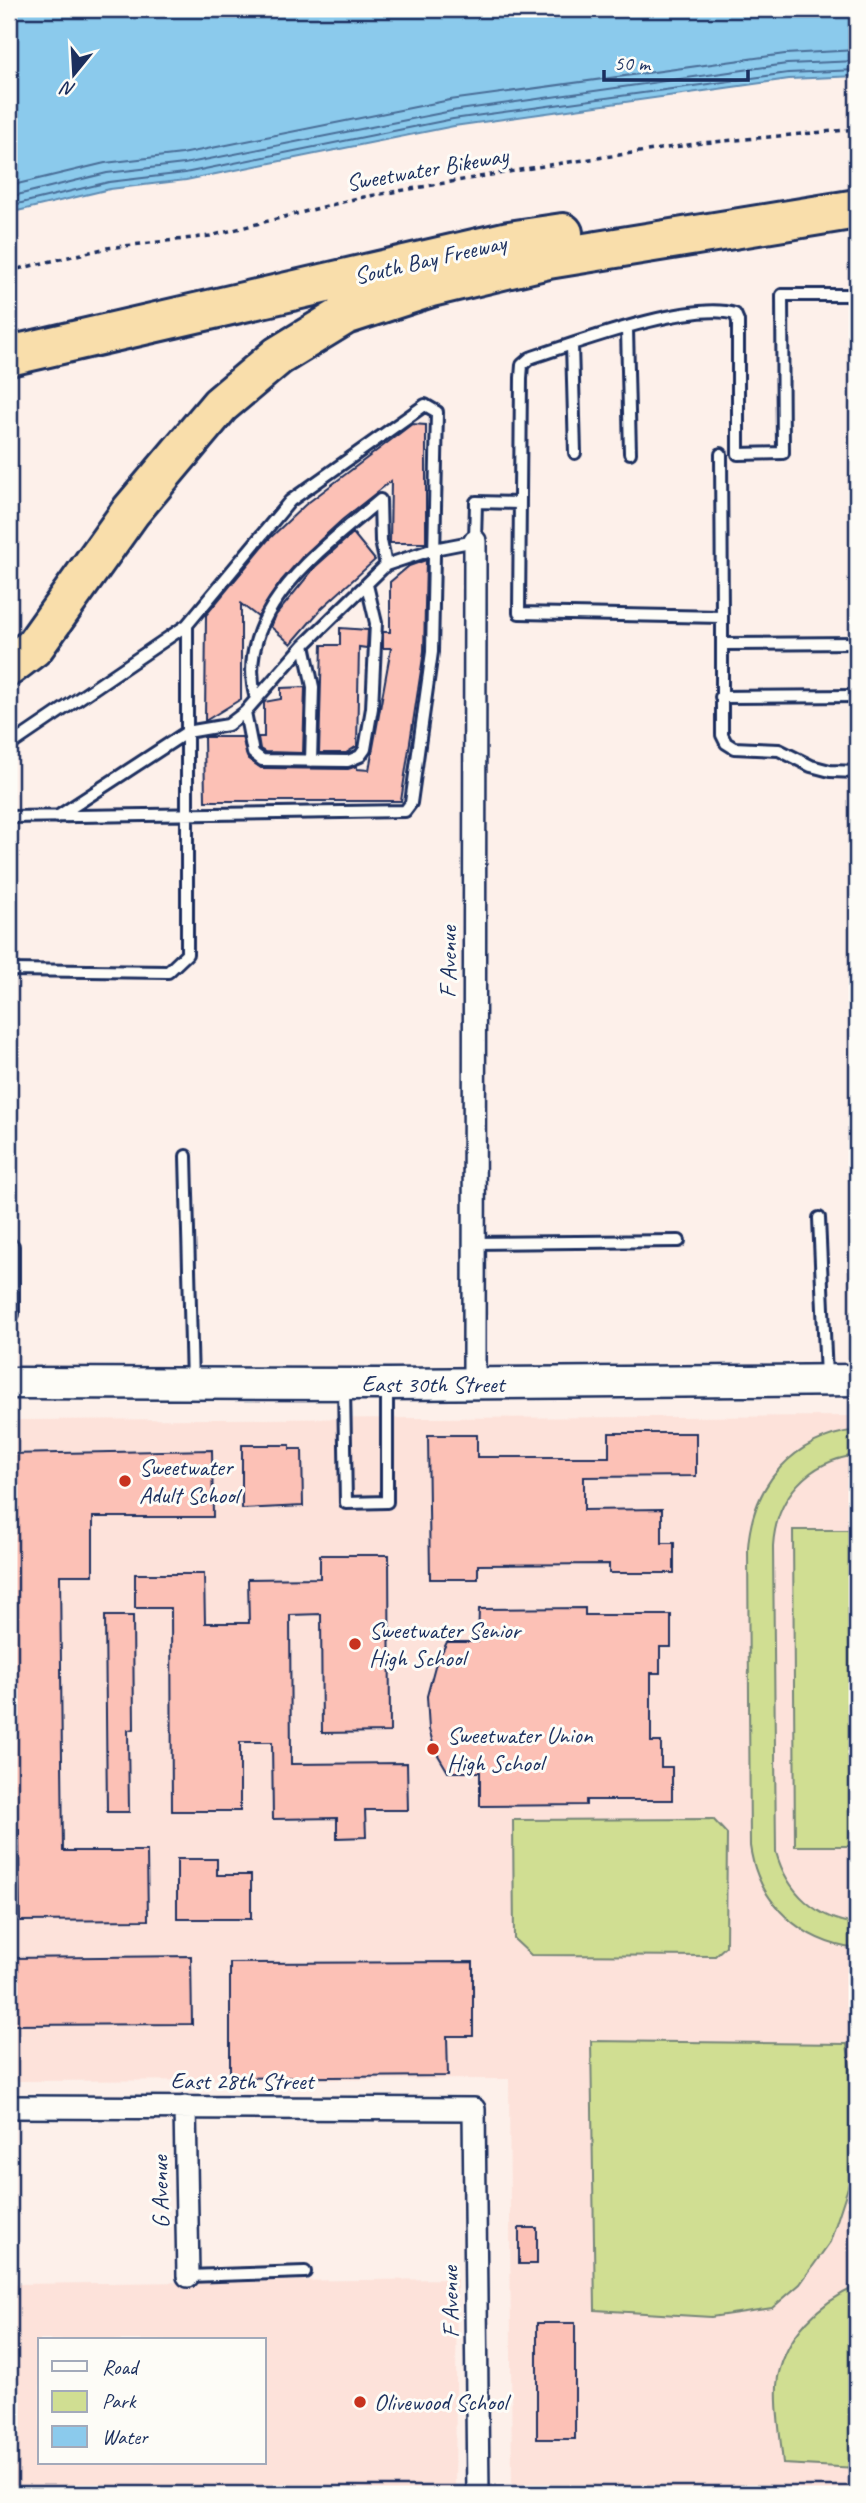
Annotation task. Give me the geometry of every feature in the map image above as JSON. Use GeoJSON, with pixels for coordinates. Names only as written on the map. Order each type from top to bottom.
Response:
{"type":"FeatureCollection","features":[{"type":"Feature","properties":{"kind":"highway","name":"South Bay Freeway"},"geometry":{"type":"LineString","coordinates":[[9,356],[509,240],[730,211],[857,201]]}},
{"type":"Feature","properties":{"kind":"highway"},"geometry":{"type":"LineString","coordinates":[[9,666],[34,647],[131,511],[220,405],[278,356],[345,315],[431,287],[548,259],[857,209]]}},
{"type":"Feature","properties":{"kind":"main road","name":"East 30th Street"},"geometry":{"type":"LineString","coordinates":[[9,1383],[192,1385],[857,1380]]}},
{"type":"Feature","properties":{"kind":"street","name":"F Avenue"},"geometry":{"type":"LineString","coordinates":[[474,1384],[475,541]]}},
{"type":"Feature","properties":{"kind":"street","name":"East 28th Street"},"geometry":{"type":"LineString","coordinates":[[9,2107],[474,2109]]}},
{"type":"Feature","properties":{"kind":"street","name":"G Avenue"},"geometry":{"type":"LineString","coordinates":[[184,2107],[188,2276]]}},
{"type":"Feature","properties":{"kind":"street","name":"F Avenue"},"geometry":{"type":"LineString","coordinates":[[474,2109],[478,2494]]}},
{"type":"Feature","properties":{"kind":"lane"},"geometry":{"type":"LineString","coordinates":[[722,617],[519,614],[523,365],[530,358],[682,314],[725,311],[734,314],[738,321],[738,454],[783,453],[782,295],[857,295]]}},
{"type":"Feature","properties":{"kind":"lane"},"geometry":{"type":"LineString","coordinates":[[627,329],[630,453]]}},
{"type":"Feature","properties":{"kind":"lane"},"geometry":{"type":"LineString","coordinates":[[572,345],[575,453]]}},
{"type":"Feature","properties":{"kind":"lane"},"geometry":{"type":"LineString","coordinates":[[9,746],[187,625],[290,501],[425,404],[437,412],[432,652],[411,803],[405,811],[9,817]]}},
{"type":"Feature","properties":{"kind":"lane"},"geometry":{"type":"LineString","coordinates":[[721,454],[722,735],[726,743],[734,748],[779,750],[811,766],[830,771],[857,772]]}},
{"type":"Feature","properties":{"kind":"lane"},"geometry":{"type":"LineString","coordinates":[[256,699],[251,671],[253,650],[257,631],[276,599],[345,530],[380,500],[381,541],[386,565]]}},
{"type":"Feature","properties":{"kind":"lane"},"geometry":{"type":"LineString","coordinates":[[57,817],[187,732],[228,725],[245,712],[304,645],[386,565],[434,549],[475,541],[477,502],[520,503]]}},
{"type":"Feature","properties":{"kind":"lane"},"geometry":{"type":"LineString","coordinates":[[245,712],[253,753],[262,760],[348,761],[360,756],[365,749],[372,708],[376,623],[367,585]]}},
{"type":"Feature","properties":{"kind":"lane"},"geometry":{"type":"LineString","coordinates":[[9,970],[168,972],[187,954],[187,625]]}},
{"type":"Feature","properties":{"kind":"lane"},"geometry":{"type":"LineString","coordinates":[[722,644],[857,643]]}},
{"type":"Feature","properties":{"kind":"lane"},"geometry":{"type":"LineString","coordinates":[[304,645],[313,687],[311,761]]}},
{"type":"Feature","properties":{"kind":"lane"},"geometry":{"type":"LineString","coordinates":[[722,697],[857,696]]}},
{"type":"Feature","properties":{"kind":"lane"},"geometry":{"type":"LineString","coordinates":[[186,1156],[192,1385]]}},
{"type":"Feature","properties":{"kind":"lane"},"geometry":{"type":"LineString","coordinates":[[819,1218],[827,1380]]}},
{"type":"Feature","properties":{"kind":"lane"},"geometry":{"type":"LineString","coordinates":[[474,1243],[679,1241]]}},
{"type":"Feature","properties":{"kind":"lane"},"geometry":{"type":"LineString","coordinates":[[9,1246],[13,1246],[13,1314],[9,1319]]}},
{"type":"Feature","properties":{"kind":"lane"},"geometry":{"type":"LineString","coordinates":[[344,1384],[346,1503],[387,1502],[387,1384]]}},
{"type":"Feature","properties":{"kind":"lane"},"geometry":{"type":"LineString","coordinates":[[188,2276],[305,2272]]}},
{"type":"Feature","properties":{"kind":"path","name":"Sweetwater Bikeway"},"geometry":{"type":"LineString","coordinates":[[9,271],[107,248],[210,236],[358,198],[549,165],[702,143],[857,129]]}},
{"type":"Feature","properties":{"kind":"shaded area","name":"Sweetwater Union High School"},"geometry":{"type":"Polygon","coordinates":[[[857,1416],[857,2494],[512,2494],[509,2079],[9,2081],[9,1420],[857,1416]]]}},
{"type":"Feature","properties":{"kind":"shaded area","name":"Olivewood School"},"geometry":{"type":"Polygon","coordinates":[[[457,2279],[455,2494],[9,2494],[9,2284],[457,2279]]]}},
{"type":"Feature","properties":{"kind":"green space"},"geometry":{"type":"Polygon","coordinates":[[[857,1430],[857,1455],[824,1465],[798,1484],[788,1497],[775,1528],[773,1546],[776,1852],[788,1879],[805,1901],[829,1916],[857,1924],[857,1949],[818,1938],[786,1916],[762,1885],[755,1867],[750,1846],[748,1547],[751,1524],[758,1503],[780,1467],[814,1443],[857,1430]]]}},
{"type":"Feature","properties":{"kind":"green space"},"geometry":{"type":"Polygon","coordinates":[[[793,1530],[857,1530],[857,1846],[795,1846],[793,1530]]]}},
{"type":"Feature","properties":{"kind":"green space"},"geometry":{"type":"Polygon","coordinates":[[[713,1819],[727,1834],[726,1946],[715,1956],[531,1955],[514,1939],[513,1820],[713,1819]]]}},
{"type":"Feature","properties":{"kind":"green space"},"geometry":{"type":"Polygon","coordinates":[[[591,2041],[847,2044],[857,2118],[850,2181],[830,2242],[800,2284],[772,2308],[711,2317],[595,2310],[591,2041]]]}},
{"type":"Feature","properties":{"kind":"green space"},"geometry":{"type":"Polygon","coordinates":[[[857,2286],[857,2468],[783,2464],[777,2397],[782,2361],[797,2334],[818,2311],[857,2286]]]}},
{"type":"Feature","properties":{"kind":"water"},"geometry":{"type":"Polygon","coordinates":[[[9,9],[857,9],[857,76],[789,79],[454,126],[186,180],[110,189],[9,213],[9,9]]]}},
{"type":"Feature","properties":{"kind":"building"},"geometry":{"type":"Polygon","coordinates":[[[412,424],[426,425],[426,543],[390,543],[391,481],[342,520],[303,556],[281,581],[258,617],[241,604],[241,699],[205,721],[206,615],[268,540],[305,505],[412,424]]]}},
{"type":"Feature","properties":{"kind":"building"},"geometry":{"type":"Polygon","coordinates":[[[353,533],[375,560],[322,608],[291,644],[271,627],[276,615],[315,567],[353,533]]]}},
{"type":"Feature","properties":{"kind":"building"},"geometry":{"type":"Polygon","coordinates":[[[426,560],[424,651],[401,801],[205,801],[204,737],[242,737],[248,759],[261,768],[348,769],[357,766],[357,769],[369,770],[391,648],[383,648],[383,632],[390,632],[390,582],[409,566],[426,560]]]}},
{"type":"Feature","properties":{"kind":"building"},"geometry":{"type":"Polygon","coordinates":[[[340,628],[368,630],[367,648],[359,647],[357,746],[346,753],[319,753],[322,645],[340,645],[340,628]]]}},
{"type":"Feature","properties":{"kind":"building"},"geometry":{"type":"Polygon","coordinates":[[[305,687],[303,753],[265,752],[260,749],[258,737],[264,737],[264,702],[281,699],[281,688],[305,687]]]}},
{"type":"Feature","properties":{"kind":"building"},"geometry":{"type":"Polygon","coordinates":[[[609,1433],[696,1433],[696,1476],[584,1477],[584,1510],[662,1509],[662,1543],[674,1543],[674,1573],[609,1573],[609,1564],[478,1565],[478,1579],[430,1579],[428,1435],[477,1435],[477,1457],[609,1457],[609,1433]]]}},
{"type":"Feature","properties":{"kind":"building"},"geometry":{"type":"Polygon","coordinates":[[[242,1445],[290,1445],[290,1449],[302,1449],[303,1506],[242,1509],[242,1445]]]}},
{"type":"Feature","properties":{"kind":"building"},"geometry":{"type":"Polygon","coordinates":[[[212,1450],[213,1517],[93,1517],[93,1575],[60,1575],[63,1851],[147,1851],[148,1920],[20,1921],[19,1830],[9,1830],[9,1454],[212,1450]]]}},
{"type":"Feature","properties":{"kind":"building"},"geometry":{"type":"Polygon","coordinates":[[[320,1555],[389,1555],[390,1732],[322,1733],[321,1614],[290,1615],[291,1764],[407,1763],[408,1810],[365,1810],[366,1837],[337,1838],[337,1818],[273,1819],[272,1742],[240,1742],[240,1811],[172,1811],[171,1608],[135,1608],[135,1574],[204,1574],[205,1623],[249,1623],[248,1579],[320,1578],[320,1555]]]}},
{"type":"Feature","properties":{"kind":"building"},"geometry":{"type":"Polygon","coordinates":[[[585,1608],[585,1615],[671,1615],[671,1647],[660,1647],[660,1673],[651,1673],[651,1742],[661,1742],[661,1767],[672,1767],[672,1800],[586,1800],[586,1805],[480,1806],[480,1772],[448,1772],[435,1750],[429,1729],[427,1696],[435,1666],[447,1642],[478,1642],[479,1609],[585,1608]]]}},
{"type":"Feature","properties":{"kind":"building"},"geometry":{"type":"Polygon","coordinates":[[[105,1616],[133,1616],[134,1729],[128,1730],[129,1812],[107,1812],[105,1616]]]}},
{"type":"Feature","properties":{"kind":"building"},"geometry":{"type":"Polygon","coordinates":[[[177,1859],[217,1859],[217,1875],[251,1875],[251,1919],[177,1919],[177,1859]]]}},
{"type":"Feature","properties":{"kind":"building"},"geometry":{"type":"Polygon","coordinates":[[[191,1956],[192,2024],[9,2025],[9,1958],[191,1956]]]}},
{"type":"Feature","properties":{"kind":"building"},"geometry":{"type":"Polygon","coordinates":[[[473,1962],[473,2036],[447,2036],[448,2076],[230,2078],[230,1963],[473,1962]]]}},
{"type":"Feature","properties":{"kind":"building"},"geometry":{"type":"Polygon","coordinates":[[[519,2228],[537,2228],[537,2264],[519,2264],[519,2228]]]}},
{"type":"Feature","properties":{"kind":"building"},"geometry":{"type":"Polygon","coordinates":[[[537,2323],[575,2323],[575,2439],[537,2439],[537,2323]]]}},
{"type":"Feature","properties":{"kind":"place","name":"Sweetwater Adult School"},"geometry":{"type":"Point","coordinates":[125,1481]}},
{"type":"Feature","properties":{"kind":"place","name":"Sweetwater Senior High School"},"geometry":{"type":"Point","coordinates":[355,1644]}},
{"type":"Feature","properties":{"kind":"place","name":"Sweetwater Union High School"},"geometry":{"type":"Point","coordinates":[433,1749]}},
{"type":"Feature","properties":{"kind":"place","name":"Olivewood School"},"geometry":{"type":"Point","coordinates":[360,2402]}}]}
